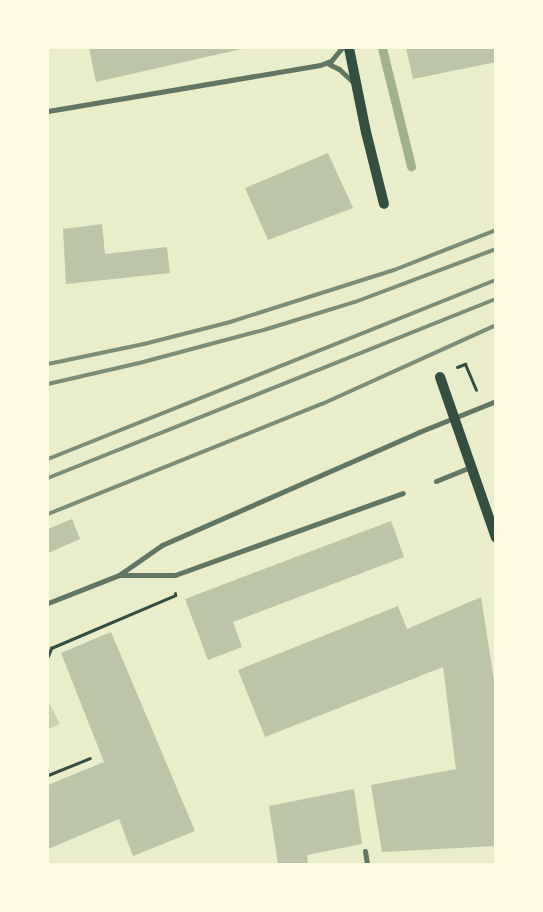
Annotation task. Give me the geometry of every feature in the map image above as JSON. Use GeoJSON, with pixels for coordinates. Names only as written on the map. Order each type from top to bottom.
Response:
{"type":"FeatureCollection","features":[{"type":"Feature","properties":{"kind":"main road"},"geometry":{"type":"LineString","coordinates":[[349,48],[384,204]]}},
{"type":"Feature","properties":{"kind":"main road"},"geometry":{"type":"LineString","coordinates":[[440,377],[496,538]]}},
{"type":"Feature","properties":{"kind":"street"},"geometry":{"type":"LineString","coordinates":[[48,111],[328,63],[342,48]]}},
{"type":"Feature","properties":{"kind":"street"},"geometry":{"type":"LineString","coordinates":[[328,63],[350,78],[360,103]]}},
{"type":"Feature","properties":{"kind":"street"},"geometry":{"type":"LineString","coordinates":[[48,603],[119,575],[162,545],[419,432],[496,401]]}},
{"type":"Feature","properties":{"kind":"street"},"geometry":{"type":"LineString","coordinates":[[436,481],[471,467]]}},
{"type":"Feature","properties":{"kind":"street"},"geometry":{"type":"LineString","coordinates":[[119,575],[175,575],[403,493]]}},
{"type":"Feature","properties":{"kind":"street"},"geometry":{"type":"LineString","coordinates":[[365,851],[367,864]]}},
{"type":"Feature","properties":{"kind":"path"},"geometry":{"type":"LineString","coordinates":[[458,376],[455,368],[465,364],[485,405]]}},
{"type":"Feature","properties":{"kind":"path"},"geometry":{"type":"LineString","coordinates":[[48,656],[51,648],[175,595],[175,575]]}},
{"type":"Feature","properties":{"kind":"path"},"geometry":{"type":"LineString","coordinates":[[48,775],[90,758]]}},
{"type":"Feature","properties":{"kind":"green space"},"geometry":{"type":"Polygon","coordinates":[[[48,701],[60,724],[48,729],[48,701]]]}},
{"type":"Feature","properties":{"kind":"building"},"geometry":{"type":"Polygon","coordinates":[[[89,48],[246,48],[96,82],[89,48]]]}},
{"type":"Feature","properties":{"kind":"building"},"geometry":{"type":"Polygon","coordinates":[[[406,48],[496,48],[496,62],[413,79],[406,48]]]}},
{"type":"Feature","properties":{"kind":"building"},"geometry":{"type":"Polygon","coordinates":[[[328,153],[353,208],[268,240],[245,188],[328,153]]]}},
{"type":"Feature","properties":{"kind":"building"},"geometry":{"type":"Polygon","coordinates":[[[102,224],[105,254],[167,247],[170,273],[66,284],[63,229],[102,224]]]}},
{"type":"Feature","properties":{"kind":"building"},"geometry":{"type":"Polygon","coordinates":[[[72,519],[80,539],[48,553],[48,529],[72,519]]]}},
{"type":"Feature","properties":{"kind":"building"},"geometry":{"type":"Polygon","coordinates":[[[391,521],[404,557],[233,622],[242,647],[208,660],[185,599],[391,521]]]}},
{"type":"Feature","properties":{"kind":"building"},"geometry":{"type":"Polygon","coordinates":[[[481,597],[496,693],[496,846],[382,852],[371,785],[456,769],[443,667],[265,737],[238,670],[398,606],[407,629],[481,597]]]}},
{"type":"Feature","properties":{"kind":"building"},"geometry":{"type":"Polygon","coordinates":[[[111,632],[195,831],[133,856],[119,819],[48,849],[48,785],[104,762],[61,653],[111,632]]]}},
{"type":"Feature","properties":{"kind":"building"},"geometry":{"type":"Polygon","coordinates":[[[354,789],[362,844],[307,855],[308,864],[278,864],[269,806],[354,789]]]}},
{"type":"Feature","properties":{"kind":"waterway"},"geometry":{"type":"LineString","coordinates":[[382,48],[411,166]]}},
{"type":"Feature","properties":{"kind":"railway"},"geometry":{"type":"LineString","coordinates":[[48,364],[144,344],[230,322],[394,270],[496,230]]}},
{"type":"Feature","properties":{"kind":"railway"},"geometry":{"type":"LineString","coordinates":[[48,384],[143,362],[267,329],[355,302],[496,249]]}},
{"type":"Feature","properties":{"kind":"railway"},"geometry":{"type":"LineString","coordinates":[[48,459],[496,280]]}},
{"type":"Feature","properties":{"kind":"railway"},"geometry":{"type":"LineString","coordinates":[[48,478],[496,299]]}},
{"type":"Feature","properties":{"kind":"railway"},"geometry":{"type":"LineString","coordinates":[[48,514],[322,404],[496,325]]}}]}
